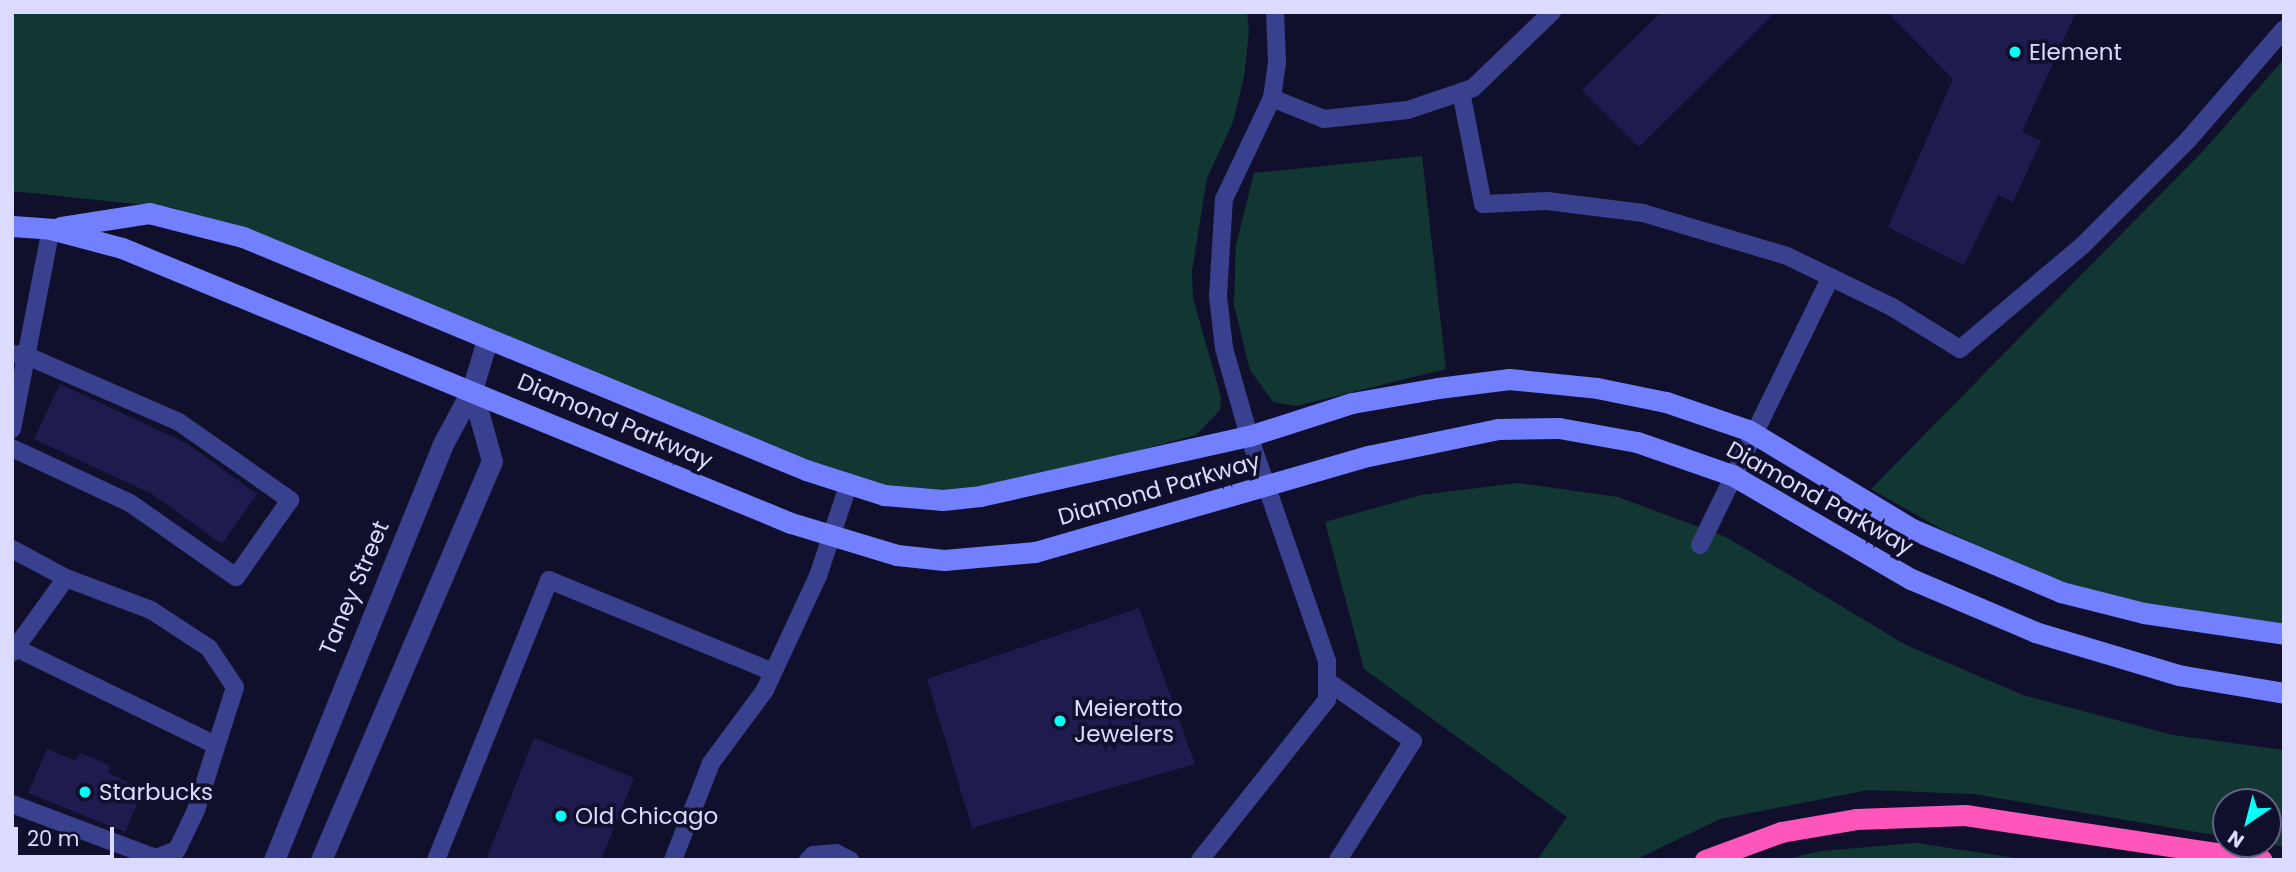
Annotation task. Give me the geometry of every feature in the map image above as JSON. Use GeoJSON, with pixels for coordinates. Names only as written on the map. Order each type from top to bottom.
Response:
{"type":"FeatureCollection","features":[{"type":"Feature","properties":{"kind":"highway"},"geometry":{"type":"LineString","coordinates":[[1705,860],[1782,832],[1856,820],[1965,815],[2262,860]]}},
{"type":"Feature","properties":{"kind":"street","name":"Diamond Parkway"},"geometry":{"type":"LineString","coordinates":[[51,229],[149,213],[207,225],[806,470],[884,495],[943,500],[980,496],[1249,436],[1352,403],[1509,379],[1597,388],[1666,402],[1752,433],[1912,529],[2050,587],[2144,613],[2284,634]]}},
{"type":"Feature","properties":{"kind":"street","name":"Diamond Parkway"},"geometry":{"type":"LineString","coordinates":[[12,226],[51,229],[122,248],[276,315],[472,390],[830,537],[897,555],[989,559],[1035,552],[1380,453],[1498,429],[1559,428],[1637,442],[1732,475],[1911,579],[1982,612],[2178,675],[2284,694]]}},
{"type":"Feature","properties":{"kind":"street","name":"Taney Street"},"geometry":{"type":"LineString","coordinates":[[274,860],[444,442],[472,390],[487,340]]}},
{"type":"Feature","properties":{"kind":"street"},"geometry":{"type":"LineString","coordinates":[[321,860],[492,461],[472,390]]}},
{"type":"Feature","properties":{"kind":"lane"},"geometry":{"type":"LineString","coordinates":[[1200,860],[1300,740],[1327,700],[1327,661],[1249,436],[1224,348],[1218,296],[1224,199],[1272,98],[1277,62],[1275,12]]}},
{"type":"Feature","properties":{"kind":"lane"},"geometry":{"type":"LineString","coordinates":[[1272,98],[1324,119],[1408,110],[1473,88],[1552,12]]}},
{"type":"Feature","properties":{"kind":"lane"},"geometry":{"type":"LineString","coordinates":[[1461,92],[1481,174],[1483,204],[1547,201],[1643,213],[1787,256],[1831,277],[1960,349],[2083,245],[2188,140],[2284,29]]}},
{"type":"Feature","properties":{"kind":"lane"},"geometry":{"type":"LineString","coordinates":[[12,429],[19,354],[51,229]]}},
{"type":"Feature","properties":{"kind":"lane"},"geometry":{"type":"LineString","coordinates":[[1700,545],[1752,433],[1831,277]]}},
{"type":"Feature","properties":{"kind":"lane"},"geometry":{"type":"LineString","coordinates":[[12,448],[130,503],[236,578],[290,500],[179,422],[19,354]]}},
{"type":"Feature","properties":{"kind":"lane"},"geometry":{"type":"LineString","coordinates":[[673,860],[711,763],[765,691],[830,537],[849,483]]}},
{"type":"Feature","properties":{"kind":"lane"},"geometry":{"type":"LineString","coordinates":[[12,549],[66,578],[151,610],[209,648],[235,687],[214,744],[196,810],[177,850],[156,858],[12,804]]}},
{"type":"Feature","properties":{"kind":"lane"},"geometry":{"type":"LineString","coordinates":[[66,578],[14,651],[214,744]]}},
{"type":"Feature","properties":{"kind":"lane"},"geometry":{"type":"LineString","coordinates":[[436,860],[550,580],[773,672]]}},
{"type":"Feature","properties":{"kind":"lane"},"geometry":{"type":"LineString","coordinates":[[1327,681],[1413,741],[1338,860]]}},
{"type":"Feature","properties":{"kind":"lane"},"geometry":{"type":"LineString","coordinates":[[808,860],[813,855],[836,853],[850,860]]}},
{"type":"Feature","properties":{"kind":"green space"},"geometry":{"type":"Polygon","coordinates":[[[12,12],[1247,12],[1249,32],[1244,77],[1233,122],[1207,178],[1192,271],[1193,298],[1221,397],[1220,410],[1196,435],[984,492],[952,495],[861,483],[174,208],[12,191],[12,12]]]}},
{"type":"Feature","properties":{"kind":"green space"},"geometry":{"type":"Polygon","coordinates":[[[2284,59],[2284,629],[2118,600],[2053,578],[1943,530],[1871,489],[2205,149],[2284,59]]]}},
{"type":"Feature","properties":{"kind":"green space"},"geometry":{"type":"Polygon","coordinates":[[[1422,156],[1446,369],[1296,406],[1273,402],[1250,370],[1234,305],[1236,245],[1254,173],[1422,156]]]}},
{"type":"Feature","properties":{"kind":"green space"},"geometry":{"type":"Polygon","coordinates":[[[1519,483],[1618,497],[1726,537],[1906,645],[2023,695],[2173,735],[2284,750],[2284,847],[2282,788],[2212,788],[2212,835],[1974,794],[1868,790],[1720,819],[1635,860],[1537,860],[1567,817],[1364,669],[1325,522],[1421,495],[1519,483]]]}},
{"type":"Feature","properties":{"kind":"green space"},"geometry":{"type":"Polygon","coordinates":[[[1916,843],[2029,860],[1782,860],[1821,851],[1916,843]]]}},
{"type":"Feature","properties":{"kind":"building"},"geometry":{"type":"Polygon","coordinates":[[[1661,12],[1776,12],[1639,147],[1582,90],[1661,12]]]}},
{"type":"Feature","properties":{"kind":"building"},"geometry":{"type":"Polygon","coordinates":[[[1887,12],[2076,12],[2022,132],[2041,141],[2013,202],[1998,195],[1964,265],[1888,227],[1953,79],[1887,12]]]}},
{"type":"Feature","properties":{"kind":"building"},"geometry":{"type":"Polygon","coordinates":[[[60,384],[186,443],[257,494],[222,544],[152,494],[34,439],[60,384]]]}},
{"type":"Feature","properties":{"kind":"building","name":"Meierotto Jewelers"},"geometry":{"type":"Polygon","coordinates":[[[1139,608],[1195,764],[972,828],[927,679],[1139,608]]]}},
{"type":"Feature","properties":{"kind":"building","name":"Old Chicago"},"geometry":{"type":"Polygon","coordinates":[[[534,738],[634,778],[601,860],[486,860],[534,738]]]}},
{"type":"Feature","properties":{"kind":"building","name":"Starbucks"},"geometry":{"type":"Polygon","coordinates":[[[47,749],[76,761],[80,753],[109,765],[109,773],[143,790],[125,832],[28,793],[47,749]]]}},
{"type":"Feature","properties":{"kind":"place","name":"Element"},"geometry":{"type":"Point","coordinates":[2015,52]}},
{"type":"Feature","properties":{"kind":"place","name":"Meierotto Jewelers"},"geometry":{"type":"Point","coordinates":[1060,721]}},
{"type":"Feature","properties":{"kind":"place","name":"Starbucks"},"geometry":{"type":"Point","coordinates":[85,792]}},
{"type":"Feature","properties":{"kind":"place","name":"Old Chicago"},"geometry":{"type":"Point","coordinates":[561,816]}}]}
